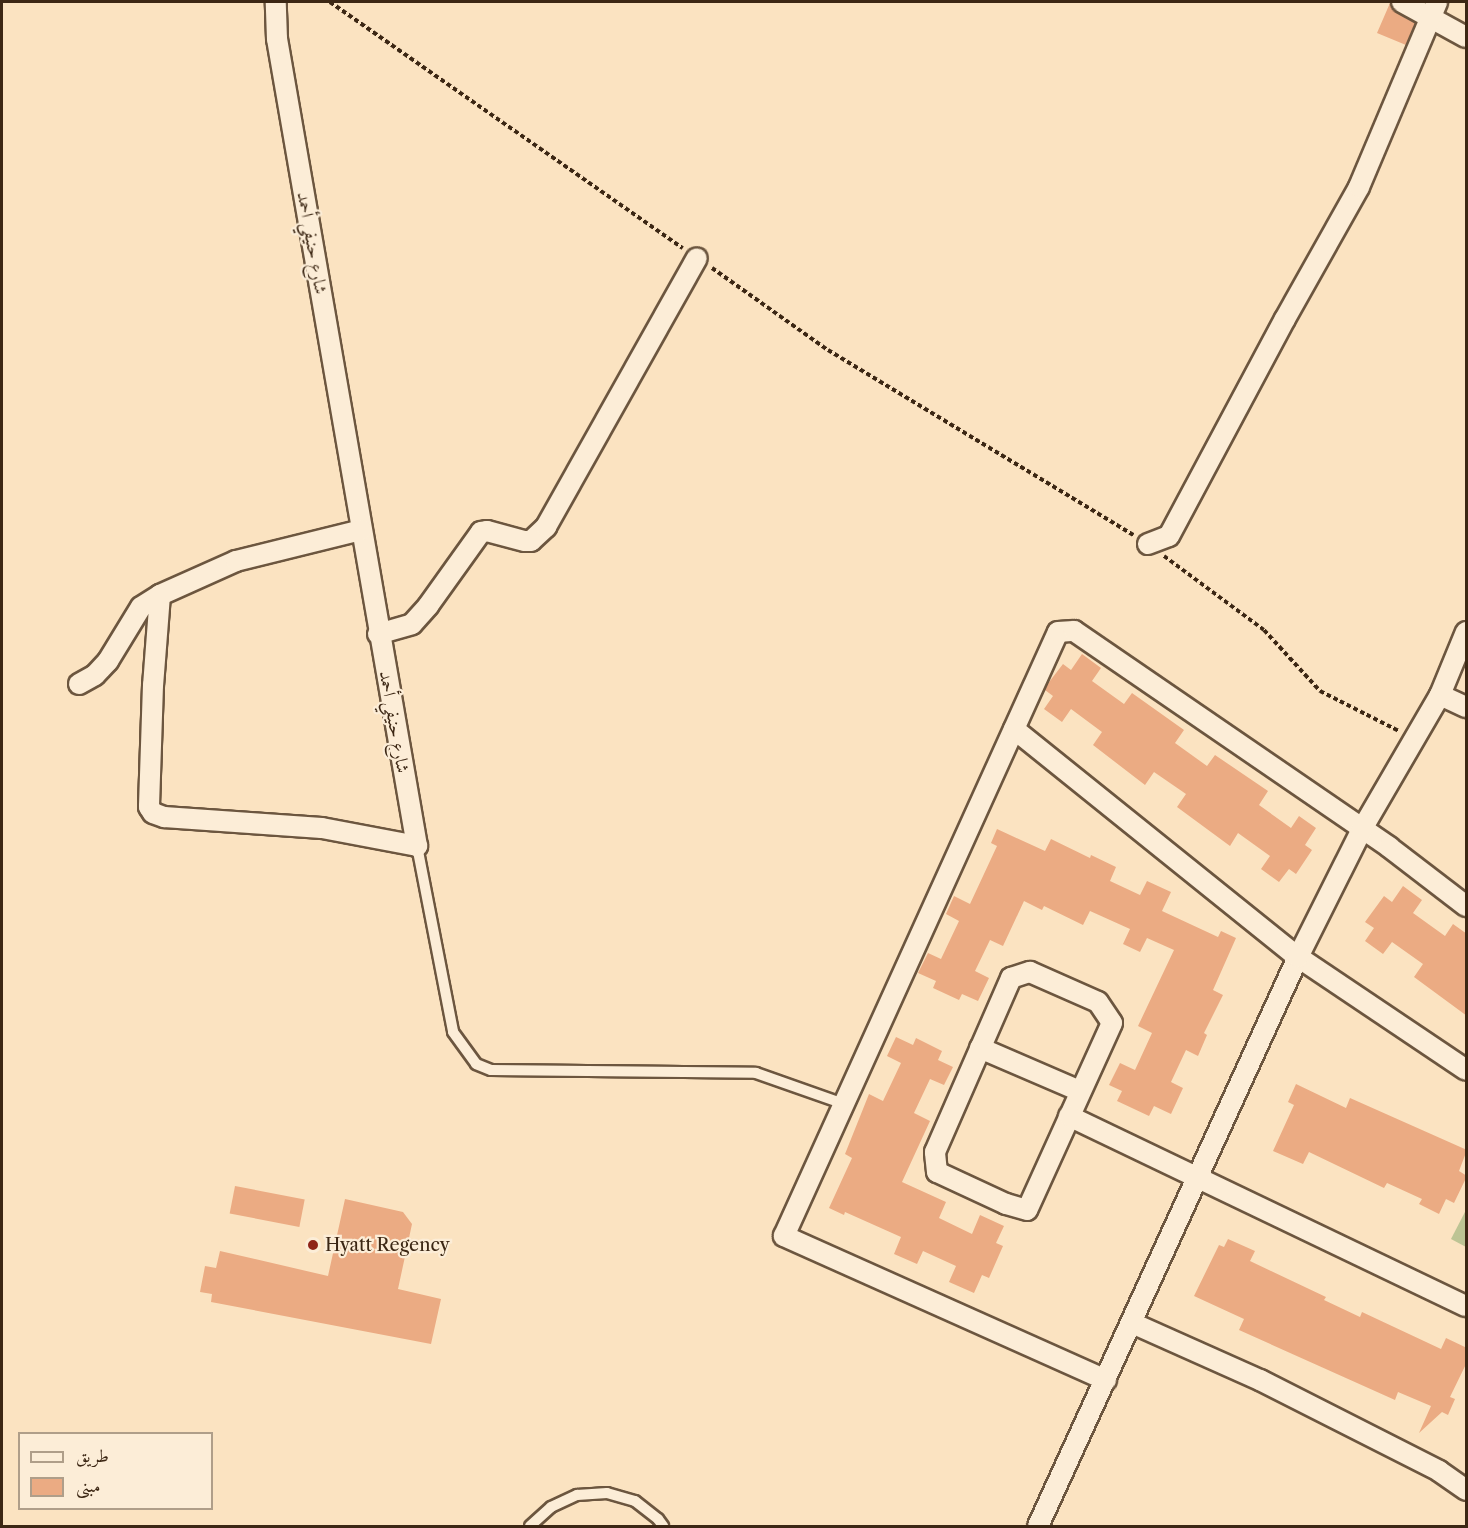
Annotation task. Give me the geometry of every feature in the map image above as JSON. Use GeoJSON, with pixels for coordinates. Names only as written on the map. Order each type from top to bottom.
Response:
{"type":"FeatureCollection","features":[{"type":"Feature","properties":{"kind":"street","name":"شارع حنيفي أحمد"},"geometry":{"type":"LineString","coordinates":[[276,2],[277,39],[378,634],[417,846]]}},
{"type":"Feature","properties":{"kind":"street"},"geometry":{"type":"LineString","coordinates":[[1402,2],[1434,10],[1467,37]]}},
{"type":"Feature","properties":{"kind":"street"},"geometry":{"type":"LineString","coordinates":[[1148,544],[1169,536],[1285,319],[1359,187],[1434,10]]}},
{"type":"Feature","properties":{"kind":"street"},"geometry":{"type":"LineString","coordinates":[[378,634],[412,624],[428,606],[481,532],[487,531],[525,541],[539,535],[697,258]]}},
{"type":"Feature","properties":{"kind":"street"},"geometry":{"type":"LineString","coordinates":[[79,684],[95,675],[108,661],[141,607],[160,595],[236,561],[361,530]]}},
{"type":"Feature","properties":{"kind":"street"},"geometry":{"type":"LineString","coordinates":[[160,595],[152,707],[149,807],[153,813],[164,817],[322,828],[417,846]]}},
{"type":"Feature","properties":{"kind":"street"},"geometry":{"type":"LineString","coordinates":[[1106,1380],[784,1236],[1058,632],[1074,631],[1389,847],[1467,906]]}},
{"type":"Feature","properties":{"kind":"street"},"geometry":{"type":"LineString","coordinates":[[1038,1527],[1298,957],[1362,829],[1440,695],[1467,632]]}},
{"type":"Feature","properties":{"kind":"street"},"geometry":{"type":"LineString","coordinates":[[1440,695],[1467,707]]}},
{"type":"Feature","properties":{"kind":"street"},"geometry":{"type":"LineString","coordinates":[[1014,729],[1298,957],[1467,1070]]}},
{"type":"Feature","properties":{"kind":"street"},"geometry":{"type":"LineString","coordinates":[[1030,972],[1098,1002],[1112,1023],[1080,1091],[1027,1210],[1006,1204],[937,1172],[935,1152],[1011,978],[1030,972]]}},
{"type":"Feature","properties":{"kind":"street"},"geometry":{"type":"LineString","coordinates":[[980,1048],[1080,1091]]}},
{"type":"Feature","properties":{"kind":"street"},"geometry":{"type":"LineString","coordinates":[[1070,1116],[1467,1306]]}},
{"type":"Feature","properties":{"kind":"street"},"geometry":{"type":"LineString","coordinates":[[1132,1323],[1270,1386],[1440,1471],[1467,1490]]}},
{"type":"Feature","properties":{"kind":"lane","name":"شارع حنيفي أحمد"},"geometry":{"type":"LineString","coordinates":[[417,846],[453,1032],[476,1064],[491,1070],[756,1073],[844,1104]]}},
{"type":"Feature","properties":{"kind":"lane"},"geometry":{"type":"LineString","coordinates":[[530,1527],[550,1506],[577,1495],[607,1493],[635,1501],[658,1519],[663,1527]]}},
{"type":"Feature","properties":{"kind":"path"},"geometry":{"type":"LineString","coordinates":[[330,2],[828,350],[1148,544],[1264,630],[1320,691],[1416,739]]}},
{"type":"Feature","properties":{"kind":"green space"},"geometry":{"type":"Polygon","coordinates":[[[1466,1210],[1466,1247],[1451,1239],[1466,1210]]]}},
{"type":"Feature","properties":{"kind":"building"},"geometry":{"type":"Polygon","coordinates":[[[1390,3],[1396,12],[1415,23],[1406,45],[1377,33],[1390,3]]]}},
{"type":"Feature","properties":{"kind":"building"},"geometry":{"type":"Polygon","coordinates":[[[1082,654],[1101,668],[1092,681],[1124,704],[1132,693],[1184,730],[1175,743],[1207,766],[1215,755],[1268,791],[1259,805],[1291,828],[1299,816],[1316,828],[1305,845],[1312,850],[1296,874],[1289,869],[1279,882],[1261,869],[1270,856],[1238,833],[1230,846],[1177,807],[1186,794],[1154,772],[1145,785],[1093,745],[1102,732],[1071,709],[1062,722],[1044,709],[1053,696],[1045,690],[1046,686],[1063,664],[1071,670],[1082,654]]]}},
{"type":"Feature","properties":{"kind":"building"},"geometry":{"type":"Polygon","coordinates":[[[997,829],[1045,851],[1051,839],[1090,858],[1091,855],[1116,867],[1110,881],[1140,895],[1147,881],[1171,892],[1162,911],[1218,937],[1221,931],[1236,938],[1213,990],[1223,995],[1204,1033],[1207,1035],[1198,1056],[1186,1050],[1171,1082],[1183,1088],[1171,1114],[1154,1106],[1149,1116],[1117,1101],[1122,1091],[1109,1085],[1120,1063],[1135,1070],[1152,1033],[1138,1026],[1174,950],[1147,938],[1140,952],[1123,944],[1130,929],[1090,911],[1083,925],[1044,906],[1042,910],[1024,901],[1003,946],[990,940],[975,971],[989,978],[978,1001],[962,994],[959,1000],[933,988],[936,981],[918,973],[928,953],[941,959],[959,921],[946,914],[954,896],[970,904],[997,846],[991,843],[997,829]]]}},
{"type":"Feature","properties":{"kind":"building"},"geometry":{"type":"Polygon","coordinates":[[[1403,886],[1422,900],[1413,913],[1445,936],[1453,924],[1467,934],[1467,1016],[1414,977],[1423,964],[1392,942],[1383,954],[1365,941],[1374,928],[1365,922],[1384,896],[1392,902],[1403,886]]]}},
{"type":"Feature","properties":{"kind":"building"},"geometry":{"type":"Polygon","coordinates":[[[896,1037],[913,1045],[916,1038],[942,1051],[938,1060],[953,1067],[944,1085],[930,1079],[914,1113],[930,1121],[902,1182],[946,1202],[939,1218],[972,1234],[980,1215],[1004,1226],[996,1243],[1003,1246],[989,1278],[982,1275],[974,1293],[949,1282],[956,1266],[923,1251],[917,1264],[894,1254],[901,1237],[845,1212],[844,1215],[829,1208],[852,1158],[845,1154],[869,1094],[883,1101],[901,1063],[887,1056],[896,1037]]]}},
{"type":"Feature","properties":{"kind":"building"},"geometry":{"type":"Polygon","coordinates":[[[1296,1084],[1346,1108],[1350,1098],[1467,1150],[1459,1171],[1467,1176],[1454,1203],[1446,1199],[1439,1214],[1419,1204],[1422,1199],[1387,1183],[1384,1188],[1309,1152],[1303,1164],[1273,1151],[1294,1105],[1288,1102],[1296,1084]]]}},
{"type":"Feature","properties":{"kind":"building"},"geometry":{"type":"Polygon","coordinates":[[[235,1186],[305,1200],[299,1227],[230,1213],[235,1186]]]}},
{"type":"Feature","properties":{"kind":"building"},"geometry":{"type":"Polygon","coordinates":[[[345,1199],[403,1212],[412,1224],[398,1289],[441,1299],[431,1344],[211,1302],[212,1294],[200,1292],[205,1266],[216,1268],[220,1251],[328,1276],[345,1199]]]}},
{"type":"Feature","properties":{"kind":"building"},"geometry":{"type":"Polygon","coordinates":[[[1228,1239],[1255,1251],[1250,1261],[1326,1297],[1324,1300],[1360,1317],[1362,1312],[1441,1349],[1446,1338],[1467,1348],[1467,1362],[1450,1397],[1455,1399],[1448,1415],[1442,1412],[1419,1433],[1431,1406],[1398,1392],[1395,1400],[1239,1330],[1244,1319],[1194,1296],[1219,1245],[1224,1247],[1228,1239]]]}},
{"type":"Feature","properties":{"kind":"place","name":"Hyatt Regency"},"geometry":{"type":"Point","coordinates":[313,1245]}}]}
